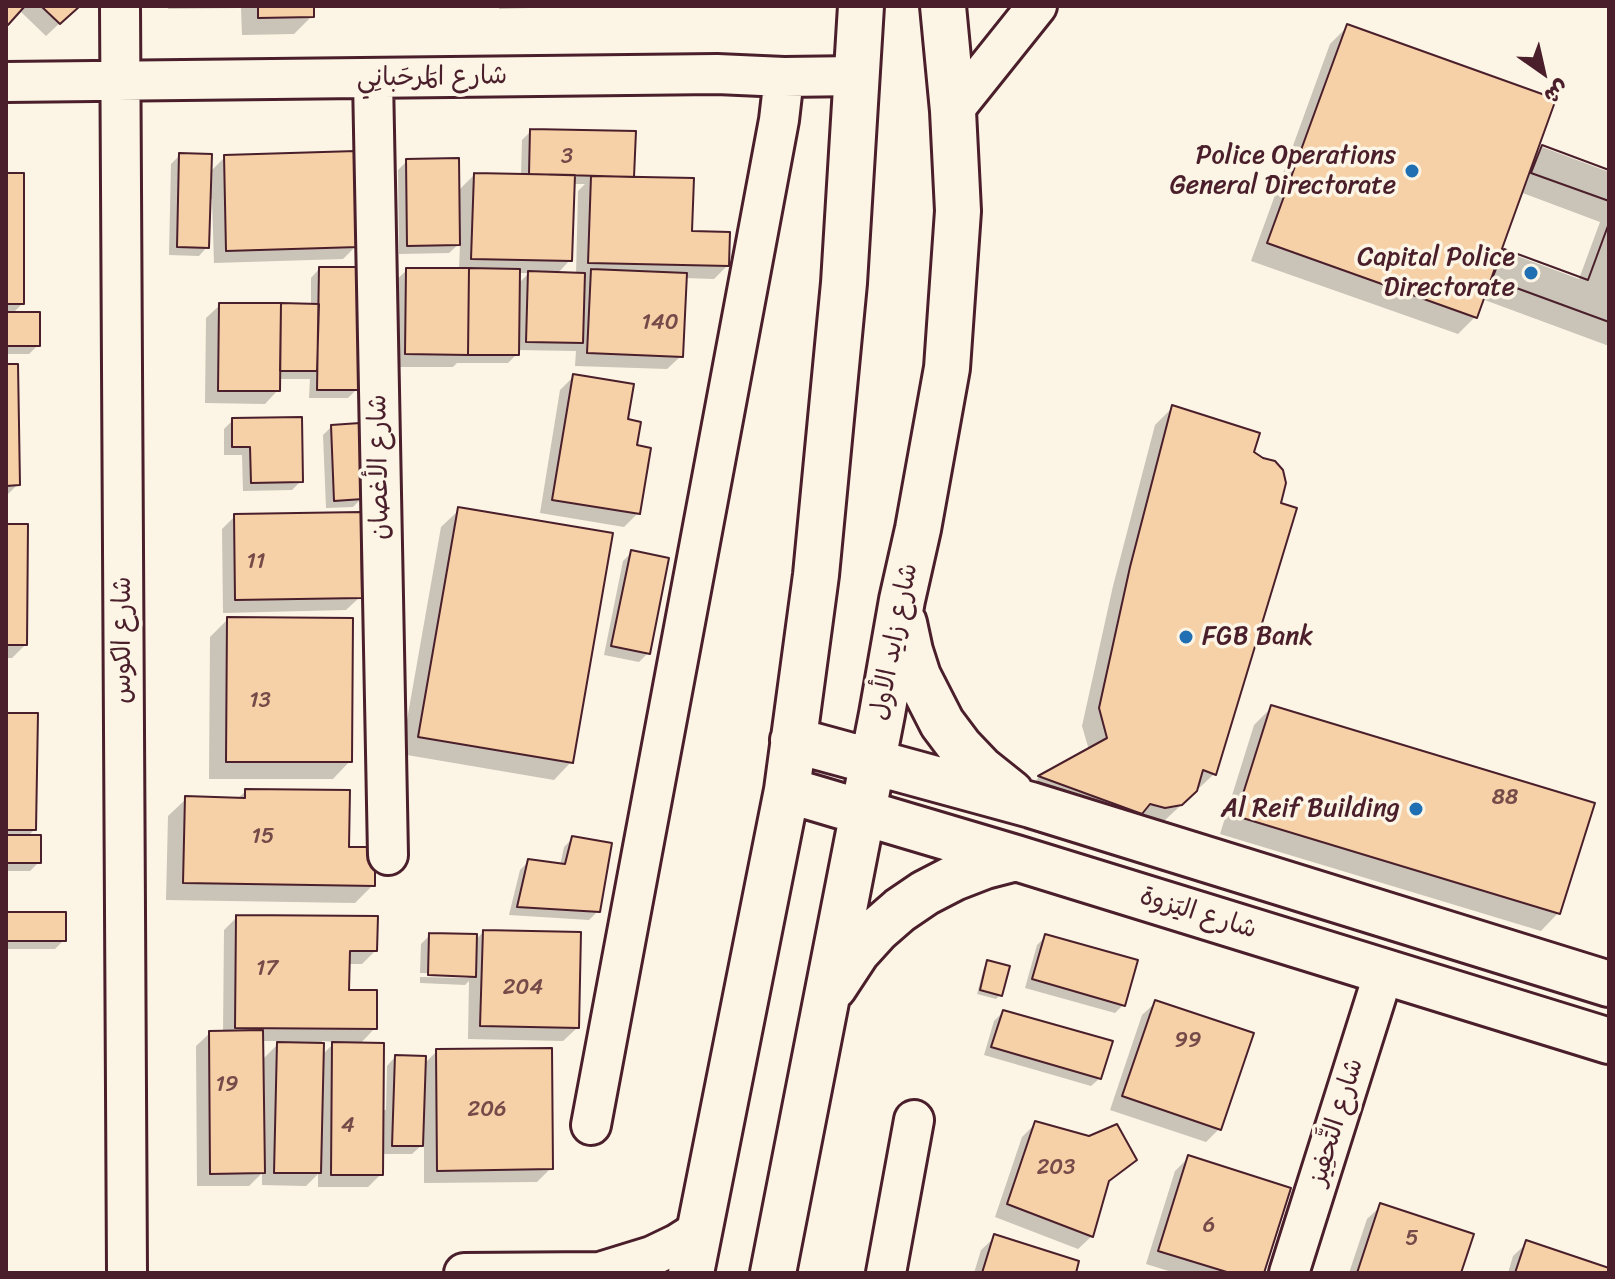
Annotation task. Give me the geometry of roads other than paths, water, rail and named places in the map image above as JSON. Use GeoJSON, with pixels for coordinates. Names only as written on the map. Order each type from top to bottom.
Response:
{"type":"FeatureCollection","features":[{"type":"Feature","properties":{"kind":"main road"},"geometry":{"type":"LineString","coordinates":[[691,1273],[787,790],[816,575],[845,267],[861,6]]}},
{"type":"Feature","properties":{"kind":"main road","name":"شارع زايد الأول"},"geometry":{"type":"LineString","coordinates":[[773,1273],[947,368],[958,211],[943,6]]}},
{"type":"Feature","properties":{"kind":"main road"},"geometry":{"type":"LineString","coordinates":[[902,600],[910,651],[923,688],[942,723],[981,769],[1031,805]]}},
{"type":"Feature","properties":{"kind":"main road","name":"شارع اليَزوة"},"geometry":{"type":"LineString","coordinates":[[793,740],[1031,805],[1609,984]]}},
{"type":"Feature","properties":{"kind":"main road","name":"شارع اليَزوة"},"geometry":{"type":"LineString","coordinates":[[787,790],[1609,1041]]}},
{"type":"Feature","properties":{"kind":"main road"},"geometry":{"type":"LineString","coordinates":[[825,1003],[857,952],[900,910],[954,878],[1016,858]]}},
{"type":"Feature","properties":{"kind":"street","name":"شارع الكوس"},"geometry":{"type":"LineString","coordinates":[[120,6],[127,1273]]}},
{"type":"Feature","properties":{"kind":"street"},"geometry":{"type":"LineString","coordinates":[[953,111],[1037,6]]}},
{"type":"Feature","properties":{"kind":"street","name":"شارع المَرحَبانِي"},"geometry":{"type":"LineString","coordinates":[[6,82],[717,74],[858,76]]}},
{"type":"Feature","properties":{"kind":"street"},"geometry":{"type":"LineString","coordinates":[[591,1125],[779,120],[784,77]]}},
{"type":"Feature","properties":{"kind":"street","name":"شارع الأغصان"},"geometry":{"type":"LineString","coordinates":[[373,79],[388,855]]}},
{"type":"Feature","properties":{"kind":"street","name":"شارع التَّحفِيز"},"geometry":{"type":"LineString","coordinates":[[1289,1273],[1384,972]]}},
{"type":"Feature","properties":{"kind":"street"},"geometry":{"type":"LineString","coordinates":[[886,1273],[914,1120]]}},
{"type":"Feature","properties":{"kind":"street"},"geometry":{"type":"LineString","coordinates":[[464,1273],[601,1273],[652,1256],[699,1230]]}},
{"type":"Feature","properties":{"kind":"place","name":"Police Operations General Directorate"},"geometry":{"type":"Point","coordinates":[1412,171]}},
{"type":"Feature","properties":{"kind":"place","name":"Capital Police Directorate"},"geometry":{"type":"Point","coordinates":[1531,273]}},
{"type":"Feature","properties":{"kind":"place","name":"FGB Bank"},"geometry":{"type":"Point","coordinates":[1186,637]}},
{"type":"Feature","properties":{"kind":"place","name":"Al Reif Building"},"geometry":{"type":"Point","coordinates":[1416,809]}}]}
